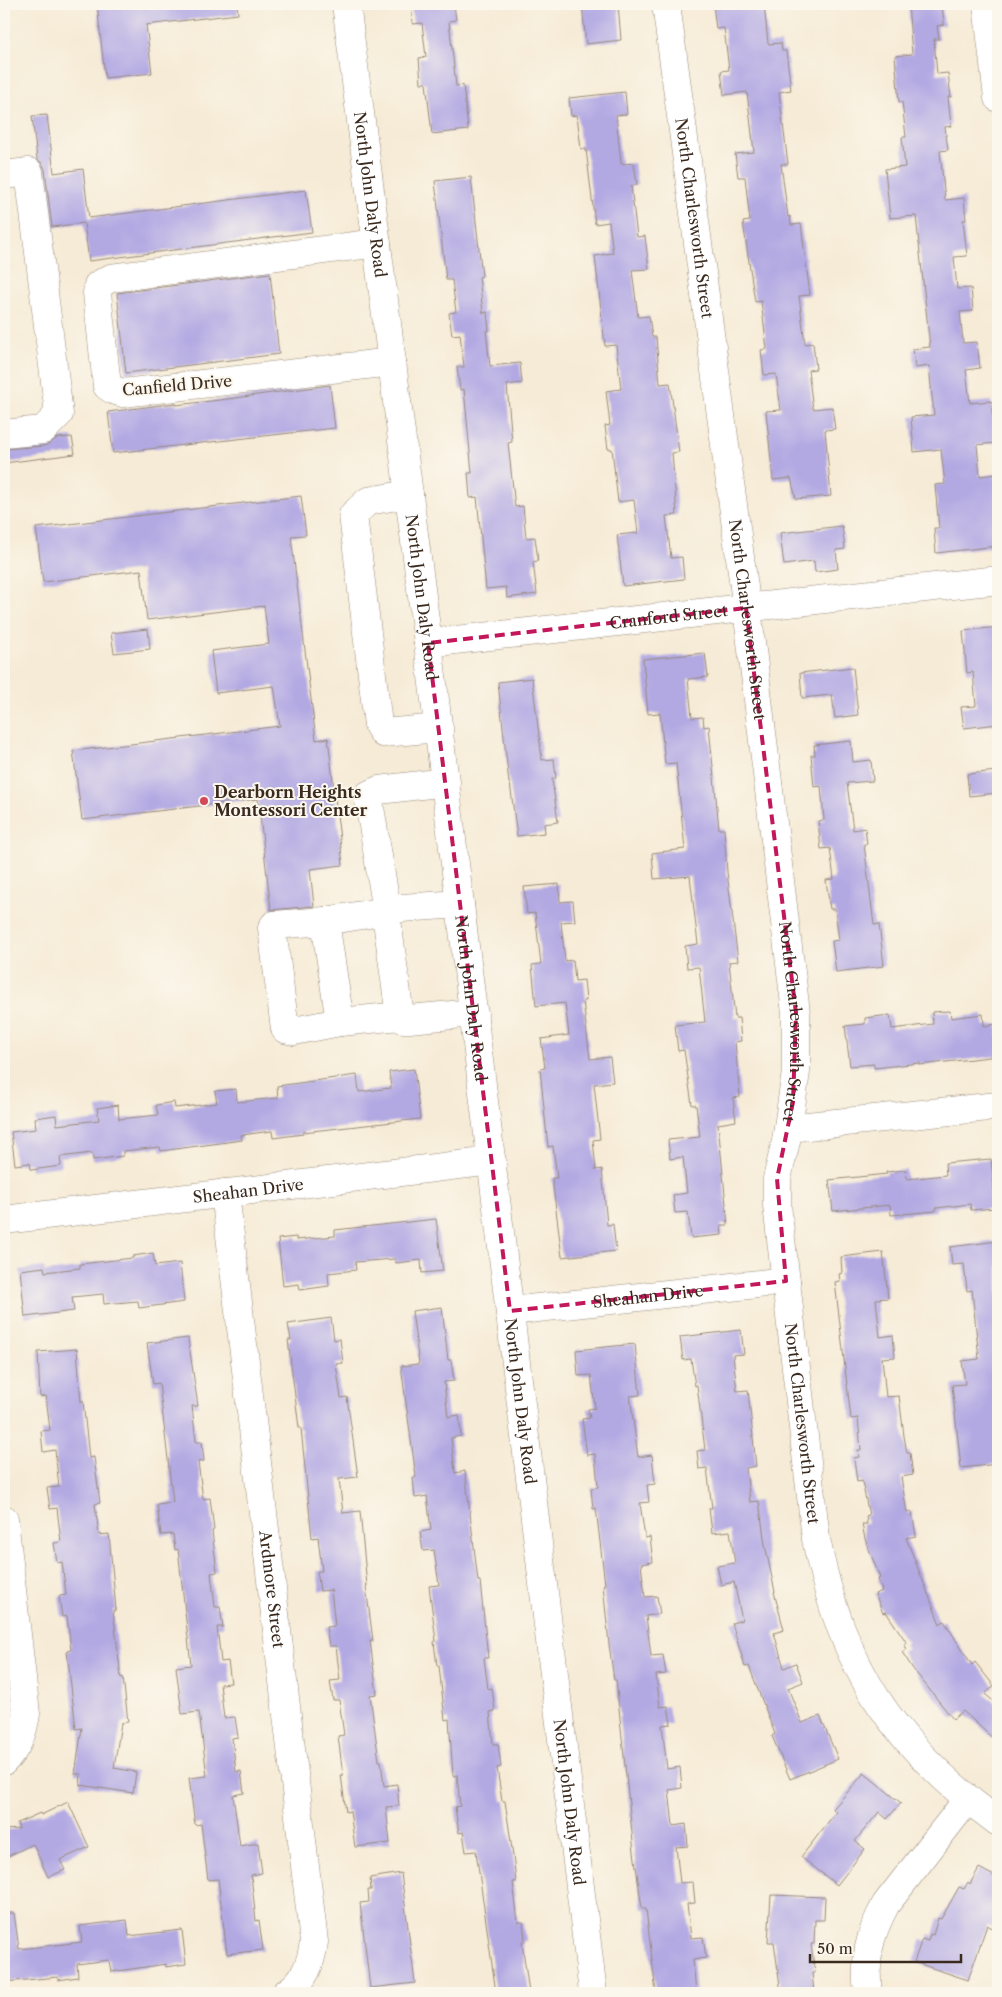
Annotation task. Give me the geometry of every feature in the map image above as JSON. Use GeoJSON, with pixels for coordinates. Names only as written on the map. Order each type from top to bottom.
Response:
{"type":"FeatureCollection","features":[{"type":"Feature","properties":{"kind":"street","name":"North John Daly Road"},"geometry":{"type":"LineString","coordinates":[[346,4],[446,782],[593,1993]]}},
{"type":"Feature","properties":{"kind":"street","name":"North Charlesworth Street"},"geometry":{"type":"LineString","coordinates":[[666,4],[746,608],[796,1013],[796,1072],[788,1128],[777,1180],[777,1205],[816,1539],[824,1578],[835,1616],[859,1670],[890,1719],[929,1764],[968,1799],[998,1822]]}},
{"type":"Feature","properties":{"kind":"street"},"geometry":{"type":"LineString","coordinates":[[987,4],[998,98]]}},
{"type":"Feature","properties":{"kind":"street"},"geometry":{"type":"LineString","coordinates":[[4,175],[29,172],[59,414],[43,430],[4,434]]}},
{"type":"Feature","properties":{"kind":"street","name":"Canfield Drive"},"geometry":{"type":"LineString","coordinates":[[377,244],[111,278],[98,285],[97,293],[107,386],[123,393],[392,362]]}},
{"type":"Feature","properties":{"kind":"street"},"geometry":{"type":"LineString","coordinates":[[409,494],[368,501],[353,515],[378,725],[383,733],[439,728]]}},
{"type":"Feature","properties":{"kind":"street","name":"Cranford Street"},"geometry":{"type":"LineString","coordinates":[[428,642],[998,580]]}},
{"type":"Feature","properties":{"kind":"street"},"geometry":{"type":"LineString","coordinates":[[400,1016],[368,795],[379,790],[446,782]]}},
{"type":"Feature","properties":{"kind":"street"},"geometry":{"type":"LineString","coordinates":[[460,904],[387,909],[386,911],[325,921],[274,925],[272,928],[284,1029],[294,1030],[340,1022],[400,1016],[403,1019],[409,1019],[474,1013]]}},
{"type":"Feature","properties":{"kind":"street"},"geometry":{"type":"LineString","coordinates":[[325,921],[340,1022]]}},
{"type":"Feature","properties":{"kind":"street"},"geometry":{"type":"LineString","coordinates":[[788,1128],[998,1106]]}},
{"type":"Feature","properties":{"kind":"street","name":"Sheahan Drive"},"geometry":{"type":"LineString","coordinates":[[4,1220],[492,1161]]}},
{"type":"Feature","properties":{"kind":"street","name":"Ardmore Street"},"geometry":{"type":"LineString","coordinates":[[225,1193],[314,1942],[311,1961],[305,1975],[293,1987]]}},
{"type":"Feature","properties":{"kind":"street","name":"Sheahan Drive"},"geometry":{"type":"LineString","coordinates":[[510,1311],[786,1281]]}},
{"type":"Feature","properties":{"kind":"street"},"geometry":{"type":"LineString","coordinates":[[4,1519],[26,1714],[22,1734],[10,1754]]}},
{"type":"Feature","properties":{"kind":"street"},"geometry":{"type":"LineString","coordinates":[[868,1993],[866,1964],[868,1948],[876,1923],[886,1904],[968,1799]]}},
{"type":"Feature","properties":{"kind":"highlighted area"},"geometry":{"type":"Polygon","coordinates":[[[746,608],[796,1013],[793,1102],[777,1179],[786,1281],[510,1311],[428,643],[746,608]]]}},
{"type":"Feature","properties":{"kind":"building"},"geometry":{"type":"Polygon","coordinates":[[[97,4],[237,4],[238,14],[146,25],[152,73],[105,78],[97,4]]]}},
{"type":"Feature","properties":{"kind":"building"},"geometry":{"type":"Polygon","coordinates":[[[411,4],[454,4],[456,20],[449,21],[456,86],[463,85],[468,130],[432,134],[426,83],[421,83],[419,58],[426,57],[422,23],[413,24],[411,4]]]}},
{"type":"Feature","properties":{"kind":"building"},"geometry":{"type":"Polygon","coordinates":[[[582,4],[618,4],[621,40],[586,44],[582,4]]]}},
{"type":"Feature","properties":{"kind":"building"},"geometry":{"type":"Polygon","coordinates":[[[713,4],[764,4],[768,43],[781,43],[782,51],[786,51],[791,90],[779,92],[788,164],[781,164],[788,217],[790,216],[791,225],[801,224],[810,295],[799,296],[805,344],[813,343],[816,369],[808,370],[813,409],[832,407],[835,429],[825,430],[831,496],[796,499],[791,478],[773,480],[766,411],[781,410],[776,374],[764,375],[761,350],[767,349],[761,301],[755,302],[743,222],[750,221],[745,177],[738,177],[735,154],[754,152],[747,92],[724,95],[721,71],[729,70],[724,28],[716,29],[713,4]]]}},
{"type":"Feature","properties":{"kind":"building"},"geometry":{"type":"Polygon","coordinates":[[[908,4],[942,4],[944,25],[937,26],[939,39],[934,39],[937,74],[948,73],[951,97],[948,97],[951,126],[945,127],[948,150],[940,151],[945,200],[964,198],[966,220],[963,220],[967,256],[954,257],[957,289],[971,288],[973,311],[960,312],[963,343],[977,342],[980,368],[966,370],[970,403],[991,401],[995,443],[977,445],[980,476],[996,474],[998,492],[998,546],[936,553],[934,528],[939,528],[935,485],[945,484],[941,449],[914,452],[911,417],[934,415],[929,366],[915,368],[913,349],[930,347],[916,216],[890,218],[885,169],[905,167],[902,137],[906,137],[902,102],[899,102],[895,56],[912,54],[908,4]]]}},
{"type":"Feature","properties":{"kind":"building"},"geometry":{"type":"Polygon","coordinates":[[[625,92],[627,114],[616,115],[621,164],[634,163],[637,185],[631,186],[637,237],[645,236],[649,269],[632,270],[638,317],[649,316],[652,337],[656,337],[660,384],[670,383],[679,452],[672,453],[677,515],[666,516],[671,558],[682,557],[684,579],[623,586],[617,535],[638,533],[634,500],[618,502],[612,449],[608,449],[605,426],[610,425],[606,391],[621,389],[616,345],[605,346],[595,256],[613,253],[609,222],[595,224],[586,149],[581,149],[577,115],[571,116],[569,98],[625,92]]]}},
{"type":"Feature","properties":{"kind":"building"},"geometry":{"type":"Polygon","coordinates":[[[47,115],[54,173],[83,169],[89,218],[306,190],[312,232],[89,261],[84,223],[52,227],[45,170],[42,163],[37,159],[32,116],[47,115]]]}},
{"type":"Feature","properties":{"kind":"building"},"geometry":{"type":"Polygon","coordinates":[[[471,177],[482,276],[479,277],[483,313],[487,312],[489,331],[486,331],[490,366],[520,363],[522,383],[507,385],[512,442],[508,443],[515,507],[523,506],[526,538],[535,537],[538,561],[533,562],[537,594],[507,598],[506,587],[486,589],[477,497],[470,498],[468,473],[472,473],[464,389],[460,390],[457,367],[464,367],[460,334],[452,335],[449,313],[456,312],[452,280],[446,280],[435,181],[471,177]]]}},
{"type":"Feature","properties":{"kind":"building"},"geometry":{"type":"Polygon","coordinates":[[[270,273],[279,354],[126,373],[117,293],[270,273]]]}},
{"type":"Feature","properties":{"kind":"building"},"geometry":{"type":"Polygon","coordinates":[[[330,385],[335,428],[113,453],[108,412],[176,403],[176,405],[228,399],[330,385]]]}},
{"type":"Feature","properties":{"kind":"building"},"geometry":{"type":"Polygon","coordinates":[[[72,437],[75,454],[4,463],[4,449],[45,446],[57,438],[72,437]]]}},
{"type":"Feature","properties":{"kind":"building"},"geometry":{"type":"Polygon","coordinates":[[[301,496],[306,535],[291,536],[316,740],[328,738],[343,865],[310,869],[314,906],[271,910],[258,799],[82,820],[73,751],[280,726],[274,686],[216,693],[211,651],[269,644],[264,606],[147,620],[141,570],[43,582],[36,528],[301,496]]]}},
{"type":"Feature","properties":{"kind":"building"},"geometry":{"type":"Polygon","coordinates":[[[842,526],[845,549],[836,550],[838,569],[815,572],[814,561],[784,565],[780,533],[842,526]]]}},
{"type":"Feature","properties":{"kind":"building"},"geometry":{"type":"Polygon","coordinates":[[[998,627],[998,724],[964,728],[961,707],[976,706],[973,672],[967,673],[963,631],[998,627]]]}},
{"type":"Feature","properties":{"kind":"building"},"geometry":{"type":"Polygon","coordinates":[[[148,629],[150,649],[114,653],[111,633],[148,629]]]}},
{"type":"Feature","properties":{"kind":"building"},"geometry":{"type":"Polygon","coordinates":[[[705,653],[708,677],[688,679],[692,718],[703,717],[704,727],[709,726],[719,829],[724,829],[727,872],[738,961],[729,962],[735,1018],[739,1018],[741,1041],[735,1042],[740,1097],[733,1098],[736,1121],[718,1124],[728,1225],[721,1225],[722,1235],[691,1238],[688,1212],[675,1213],[673,1195],[687,1193],[683,1157],[670,1159],[668,1140],[700,1137],[696,1105],[692,1105],[684,1050],[678,1051],[675,1025],[705,1022],[699,967],[687,968],[685,946],[698,944],[690,876],[654,879],[652,853],[685,849],[676,763],[665,764],[660,713],[648,714],[643,659],[705,653]]]}},
{"type":"Feature","properties":{"kind":"building"},"geometry":{"type":"Polygon","coordinates":[[[853,667],[858,715],[835,718],[832,695],[802,698],[800,673],[853,667]]]}},
{"type":"Feature","properties":{"kind":"building"},"geometry":{"type":"Polygon","coordinates":[[[532,678],[542,760],[554,759],[556,778],[552,779],[558,822],[544,824],[545,833],[517,836],[498,682],[532,678]]]}},
{"type":"Feature","properties":{"kind":"building"},"geometry":{"type":"Polygon","coordinates":[[[851,741],[853,762],[871,760],[873,781],[847,783],[853,830],[865,828],[867,844],[864,844],[874,925],[879,924],[884,966],[836,972],[832,941],[839,940],[835,909],[830,909],[826,880],[834,879],[830,848],[821,849],[818,821],[824,820],[821,786],[814,787],[811,755],[815,755],[814,745],[851,741]]]}},
{"type":"Feature","properties":{"kind":"building"},"geometry":{"type":"Polygon","coordinates":[[[998,771],[998,793],[969,796],[967,774],[998,771]]]}},
{"type":"Feature","properties":{"kind":"building"},"geometry":{"type":"Polygon","coordinates":[[[559,884],[560,902],[573,901],[575,921],[561,922],[565,961],[573,960],[575,981],[584,980],[586,1001],[583,1001],[590,1059],[610,1057],[613,1082],[594,1084],[600,1139],[593,1140],[596,1170],[602,1169],[607,1225],[613,1224],[616,1251],[562,1257],[552,1178],[557,1178],[553,1146],[548,1147],[540,1069],[545,1068],[541,1039],[569,1035],[565,1003],[536,1006],[532,965],[541,964],[535,913],[527,914],[524,887],[559,884]]]}},
{"type":"Feature","properties":{"kind":"building"},"geometry":{"type":"Polygon","coordinates":[[[950,1011],[951,1018],[983,1014],[984,1026],[998,1024],[998,1056],[920,1065],[920,1063],[874,1068],[874,1064],[850,1066],[845,1026],[865,1024],[865,1018],[890,1015],[892,1029],[933,1024],[932,1012],[950,1011]]]}},
{"type":"Feature","properties":{"kind":"building"},"geometry":{"type":"Polygon","coordinates":[[[414,1069],[420,1119],[303,1132],[303,1134],[273,1138],[272,1131],[241,1135],[242,1140],[161,1151],[160,1147],[123,1151],[123,1156],[93,1160],[92,1153],[60,1157],[61,1166],[31,1170],[30,1163],[15,1165],[11,1132],[36,1129],[35,1118],[56,1115],[57,1125],[99,1120],[97,1108],[118,1105],[119,1119],[158,1115],[156,1105],[174,1102],[175,1108],[217,1103],[215,1091],[236,1089],[237,1102],[278,1098],[277,1086],[357,1075],[359,1092],[391,1088],[389,1072],[414,1069]]]}},
{"type":"Feature","properties":{"kind":"building"},"geometry":{"type":"Polygon","coordinates":[[[991,1159],[996,1208],[971,1210],[970,1204],[936,1208],[936,1211],[891,1215],[890,1205],[833,1211],[829,1180],[887,1174],[886,1172],[906,1170],[907,1179],[946,1175],[945,1163],[991,1159]]]}},
{"type":"Feature","properties":{"kind":"building"},"geometry":{"type":"Polygon","coordinates":[[[436,1219],[443,1271],[422,1273],[421,1260],[396,1263],[395,1259],[355,1262],[356,1270],[328,1273],[329,1286],[300,1290],[299,1284],[283,1286],[278,1239],[296,1237],[297,1240],[335,1236],[335,1230],[436,1219]]]}},
{"type":"Feature","properties":{"kind":"building"},"geometry":{"type":"Polygon","coordinates":[[[998,1241],[998,1464],[961,1468],[952,1385],[965,1384],[962,1361],[979,1359],[972,1290],[967,1291],[964,1264],[952,1265],[950,1247],[998,1241]]]}},
{"type":"Feature","properties":{"kind":"building"},"geometry":{"type":"Polygon","coordinates":[[[883,1252],[888,1298],[876,1299],[880,1337],[893,1335],[895,1357],[882,1358],[886,1397],[899,1396],[907,1453],[910,1453],[913,1475],[901,1477],[907,1513],[912,1512],[916,1536],[906,1538],[940,1624],[944,1621],[972,1665],[975,1662],[994,1686],[985,1694],[998,1705],[998,1743],[963,1711],[953,1719],[913,1669],[902,1652],[907,1649],[904,1644],[907,1643],[886,1612],[883,1613],[875,1594],[882,1591],[878,1579],[880,1578],[865,1539],[862,1524],[867,1524],[866,1516],[869,1515],[862,1481],[857,1482],[854,1458],[859,1457],[858,1450],[861,1450],[858,1418],[851,1419],[835,1282],[840,1281],[839,1274],[842,1273],[841,1257],[883,1252]]]}},
{"type":"Feature","properties":{"kind":"building"},"geometry":{"type":"Polygon","coordinates":[[[153,1253],[155,1266],[180,1263],[184,1302],[139,1308],[138,1301],[104,1304],[103,1294],[72,1297],[74,1311],[25,1317],[20,1270],[44,1267],[45,1272],[80,1268],[80,1264],[133,1258],[133,1256],[153,1253]]]}},
{"type":"Feature","properties":{"kind":"building"},"geometry":{"type":"Polygon","coordinates":[[[442,1307],[448,1360],[451,1360],[454,1381],[444,1382],[448,1417],[459,1415],[461,1436],[451,1438],[455,1473],[465,1471],[488,1658],[484,1658],[488,1689],[492,1688],[495,1711],[490,1712],[493,1744],[498,1744],[501,1767],[497,1768],[502,1801],[505,1801],[514,1863],[516,1882],[513,1882],[518,1922],[523,1922],[525,1941],[522,1942],[529,1993],[496,1993],[476,1851],[466,1852],[463,1832],[459,1833],[455,1807],[460,1806],[457,1775],[453,1776],[449,1719],[445,1720],[439,1666],[437,1666],[434,1642],[436,1641],[429,1586],[439,1585],[434,1550],[423,1551],[420,1532],[431,1530],[427,1496],[415,1498],[413,1478],[416,1477],[401,1366],[419,1364],[412,1311],[442,1307]]]}},
{"type":"Feature","properties":{"kind":"building"},"geometry":{"type":"Polygon","coordinates":[[[331,1318],[334,1340],[340,1339],[343,1363],[336,1364],[341,1398],[347,1397],[358,1477],[339,1479],[343,1513],[360,1511],[373,1641],[370,1641],[377,1694],[370,1695],[384,1786],[397,1784],[399,1806],[386,1807],[390,1843],[355,1847],[350,1811],[346,1812],[341,1775],[343,1775],[338,1736],[344,1735],[339,1700],[333,1700],[330,1681],[340,1680],[336,1646],[329,1646],[326,1627],[335,1626],[331,1590],[320,1591],[317,1571],[322,1571],[318,1537],[312,1538],[301,1428],[299,1428],[288,1340],[291,1340],[288,1324],[331,1318]]]}},
{"type":"Feature","properties":{"kind":"building"},"geometry":{"type":"Polygon","coordinates":[[[741,1330],[744,1354],[733,1355],[737,1391],[748,1390],[756,1466],[746,1468],[750,1502],[759,1501],[774,1592],[784,1630],[774,1633],[784,1668],[796,1663],[803,1682],[788,1688],[802,1723],[820,1716],[838,1759],[790,1779],[772,1736],[775,1734],[749,1666],[745,1667],[732,1623],[742,1620],[734,1582],[721,1585],[717,1566],[735,1563],[730,1531],[712,1533],[709,1508],[712,1508],[707,1468],[699,1469],[697,1451],[705,1450],[697,1385],[695,1386],[691,1359],[683,1360],[680,1337],[741,1330]]]}},
{"type":"Feature","properties":{"kind":"building"},"geometry":{"type":"Polygon","coordinates":[[[188,1338],[198,1406],[192,1406],[196,1442],[202,1442],[204,1461],[198,1462],[203,1499],[210,1498],[214,1530],[212,1531],[217,1572],[211,1573],[215,1607],[220,1607],[223,1627],[217,1627],[221,1662],[228,1661],[231,1683],[220,1684],[224,1718],[235,1717],[238,1737],[232,1738],[236,1772],[241,1771],[244,1793],[233,1795],[240,1846],[258,1843],[262,1873],[251,1875],[256,1921],[259,1920],[263,1950],[227,1954],[218,1879],[208,1880],[201,1824],[195,1825],[189,1778],[207,1776],[199,1712],[182,1714],[176,1667],[191,1665],[178,1549],[175,1550],[173,1534],[161,1535],[157,1504],[173,1502],[159,1383],[153,1384],[147,1343],[188,1338]]]}},
{"type":"Feature","properties":{"kind":"building"},"geometry":{"type":"Polygon","coordinates":[[[635,1344],[640,1395],[630,1396],[638,1457],[652,1455],[655,1484],[647,1485],[649,1502],[640,1503],[645,1538],[650,1537],[653,1562],[641,1564],[645,1597],[657,1596],[660,1614],[646,1616],[651,1656],[663,1655],[666,1674],[656,1675],[660,1707],[668,1706],[671,1724],[662,1725],[667,1769],[680,1767],[682,1788],[669,1790],[673,1826],[686,1824],[688,1846],[676,1847],[680,1883],[693,1882],[695,1903],[687,1904],[691,1938],[703,1937],[706,1958],[693,1960],[696,1993],[656,1993],[646,1909],[642,1909],[634,1852],[616,1680],[614,1680],[609,1644],[603,1585],[605,1584],[596,1508],[593,1509],[591,1488],[598,1487],[595,1454],[587,1455],[582,1419],[590,1418],[588,1409],[595,1408],[591,1375],[578,1376],[576,1350],[635,1344]]]}},
{"type":"Feature","properties":{"kind":"building"},"geometry":{"type":"Polygon","coordinates":[[[77,1349],[81,1402],[83,1401],[89,1458],[94,1457],[100,1503],[95,1504],[99,1535],[109,1534],[116,1610],[113,1610],[128,1722],[121,1723],[114,1768],[136,1772],[133,1793],[80,1785],[81,1774],[75,1774],[82,1728],[76,1729],[67,1651],[71,1650],[67,1616],[62,1617],[59,1596],[66,1595],[62,1562],[57,1563],[54,1543],[61,1542],[57,1508],[50,1509],[47,1488],[59,1487],[55,1450],[43,1452],[41,1431],[50,1430],[46,1396],[40,1397],[38,1352],[77,1349]]]}},
{"type":"Feature","properties":{"kind":"building"},"geometry":{"type":"Polygon","coordinates":[[[864,1773],[901,1803],[887,1819],[879,1812],[855,1841],[865,1849],[837,1885],[801,1857],[836,1812],[833,1809],[864,1773]]]}},
{"type":"Feature","properties":{"kind":"building"},"geometry":{"type":"Polygon","coordinates":[[[68,1802],[89,1847],[60,1860],[65,1870],[48,1877],[33,1844],[4,1858],[4,1830],[19,1829],[17,1823],[40,1813],[41,1815],[68,1802]]]}},
{"type":"Feature","properties":{"kind":"building"},"geometry":{"type":"Polygon","coordinates":[[[979,1868],[998,1878],[998,1931],[987,1925],[968,1980],[914,1962],[922,1939],[928,1941],[930,1934],[933,1935],[938,1918],[941,1919],[959,1887],[964,1889],[968,1882],[970,1884],[979,1868]]]}},
{"type":"Feature","properties":{"kind":"building"},"geometry":{"type":"Polygon","coordinates":[[[401,1873],[415,1983],[370,1988],[360,1903],[369,1902],[370,1878],[401,1873]]]}},
{"type":"Feature","properties":{"kind":"building"},"geometry":{"type":"Polygon","coordinates":[[[771,1895],[825,1897],[824,1920],[815,1920],[814,1944],[811,1944],[815,1973],[812,1973],[814,1993],[781,1993],[774,1942],[768,1942],[771,1895]]]}},
{"type":"Feature","properties":{"kind":"building"},"geometry":{"type":"Polygon","coordinates":[[[4,1913],[14,1913],[19,1949],[82,1942],[80,1926],[127,1920],[129,1936],[182,1930],[186,1964],[166,1967],[166,1964],[111,1972],[109,1960],[77,1964],[78,1977],[58,1980],[58,1977],[4,1982],[4,1913]]]}},
{"type":"Feature","properties":{"kind":"place","name":"Dearborn Heights Montessori Center"},"geometry":{"type":"Point","coordinates":[204,801]}}]}
